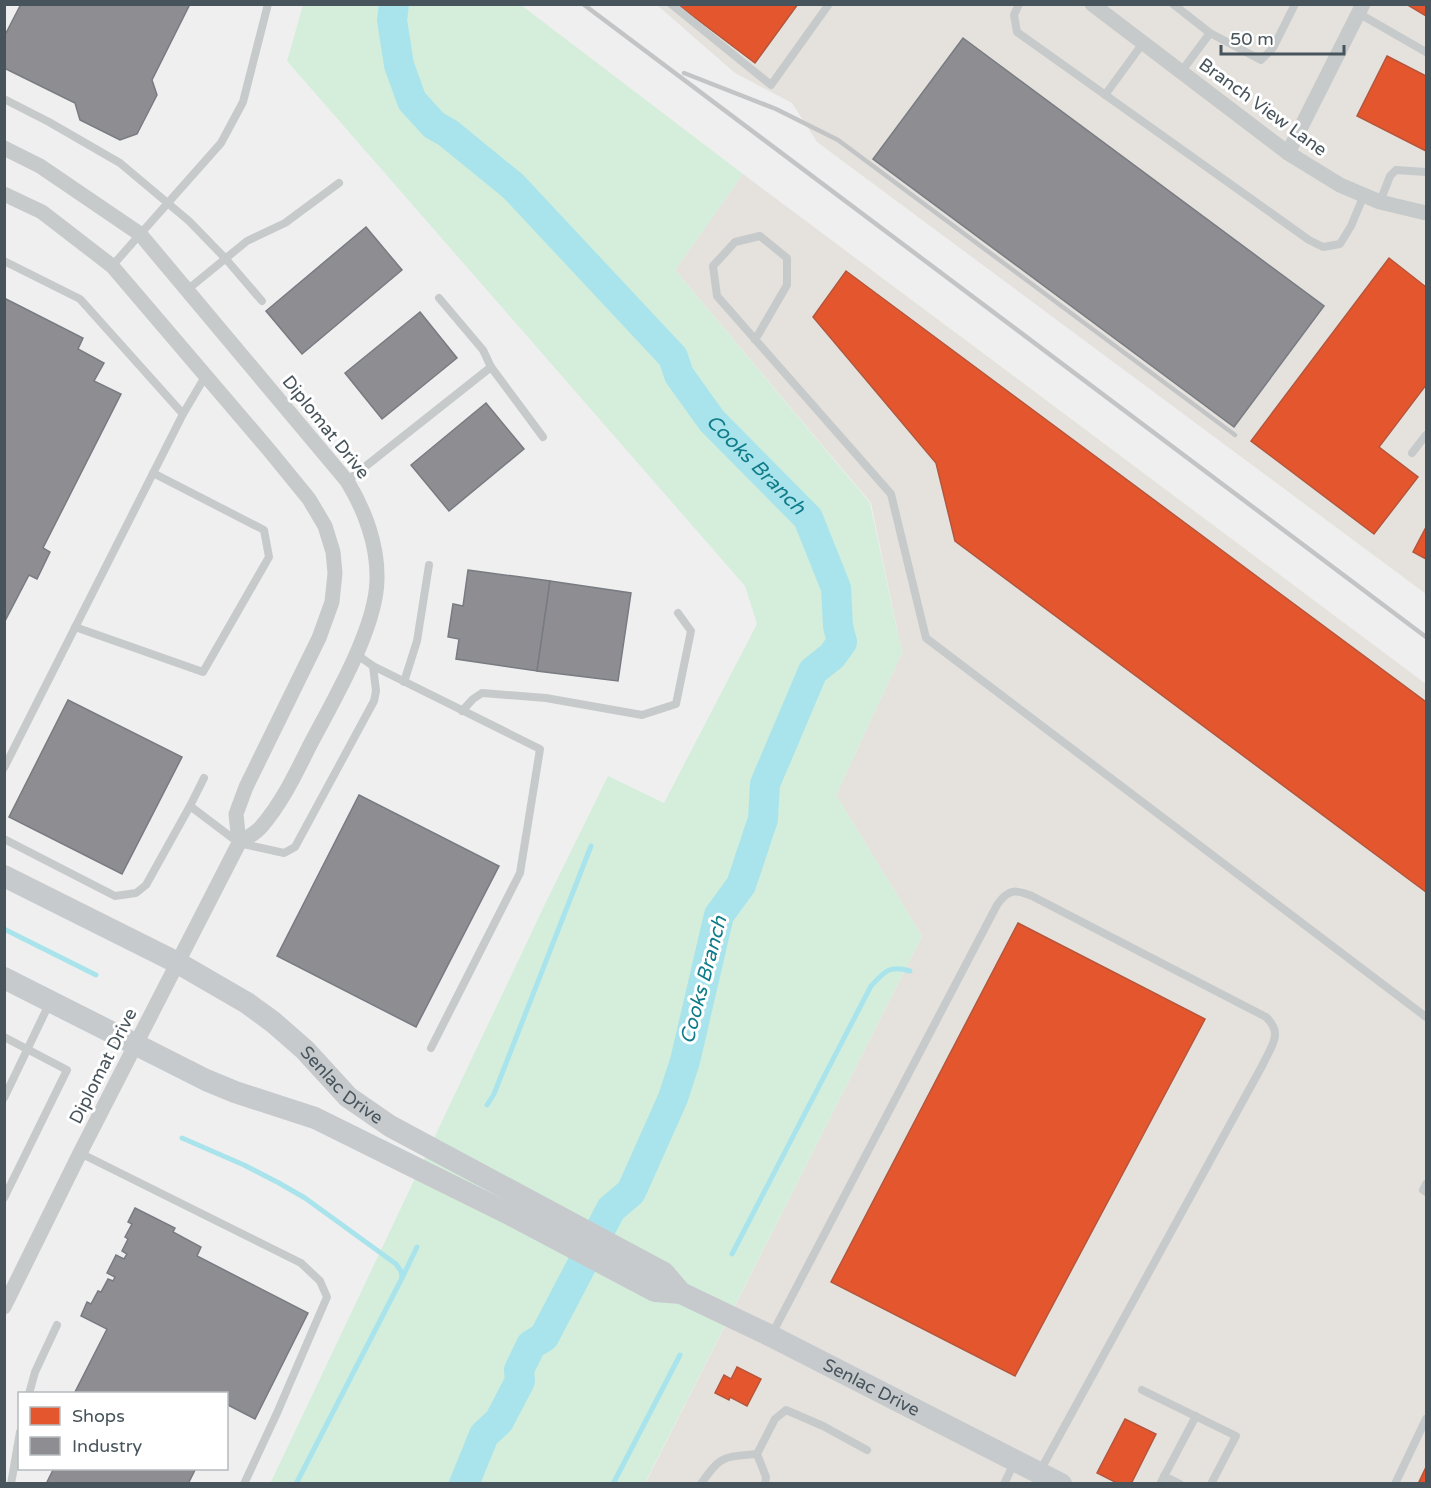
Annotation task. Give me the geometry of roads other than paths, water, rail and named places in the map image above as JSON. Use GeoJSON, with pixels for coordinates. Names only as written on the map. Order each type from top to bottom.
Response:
{"type":"FeatureCollection","features":[{"type":"Feature","properties":{"kind":"street","name":"Branch View Lane"},"geometry":{"type":"LineString","coordinates":[[1092,4],[1288,153],[1340,185],[1380,202],[1426,213]]}},
{"type":"Feature","properties":{"kind":"street"},"geometry":{"type":"LineString","coordinates":[[1288,153],[1360,9]]}},
{"type":"Feature","properties":{"kind":"street","name":"Diplomat Drive"},"geometry":{"type":"LineString","coordinates":[[4,148],[40,166],[140,234],[347,481],[358,499],[370,532],[377,582],[368,624],[356,654],[283,797],[260,829],[239,843],[4,1307]]}},
{"type":"Feature","properties":{"kind":"street"},"geometry":{"type":"LineString","coordinates":[[4,194],[42,212],[112,266],[309,499],[325,526],[333,552],[335,573],[332,602],[319,638],[246,787],[236,814],[239,843]]}},
{"type":"Feature","properties":{"kind":"street","name":"Senlac Drive"},"geometry":{"type":"LineString","coordinates":[[4,876],[178,963],[247,1003],[305,1050],[348,1097],[390,1125],[664,1273],[681,1293]]}},
{"type":"Feature","properties":{"kind":"street","name":"Senlac Drive"},"geometry":{"type":"LineString","coordinates":[[4,978],[206,1080],[315,1118],[511,1215],[655,1291],[681,1293],[771,1336],[1061,1484]]}},
{"type":"Feature","properties":{"kind":"lane"},"geometry":{"type":"LineString","coordinates":[[112,266],[221,143],[243,102],[268,4]]}},
{"type":"Feature","properties":{"kind":"lane"},"geometry":{"type":"LineString","coordinates":[[670,4],[771,85],[829,4]]}},
{"type":"Feature","properties":{"kind":"lane"},"geometry":{"type":"LineString","coordinates":[[1019,4],[1014,15],[1017,32],[1309,240],[1323,247],[1340,244],[1351,226],[1364,195]]}},
{"type":"Feature","properties":{"kind":"lane"},"geometry":{"type":"LineString","coordinates":[[1173,4],[1210,33],[1261,60],[1273,48],[1295,4]]}},
{"type":"Feature","properties":{"kind":"lane"},"geometry":{"type":"LineString","coordinates":[[1360,9],[1426,52]]}},
{"type":"Feature","properties":{"kind":"lane"},"geometry":{"type":"LineString","coordinates":[[1181,72],[1210,33]]}},
{"type":"Feature","properties":{"kind":"lane"},"geometry":{"type":"LineString","coordinates":[[1106,95],[1143,44]]}},
{"type":"Feature","properties":{"kind":"lane"},"geometry":{"type":"LineString","coordinates":[[4,99],[50,122],[120,164],[189,221],[262,301]]}},
{"type":"Feature","properties":{"kind":"lane"},"geometry":{"type":"LineString","coordinates":[[1380,202],[1390,176],[1396,170],[1426,172]]}},
{"type":"Feature","properties":{"kind":"lane"},"geometry":{"type":"LineString","coordinates":[[187,290],[247,241],[285,223],[339,183]]}},
{"type":"Feature","properties":{"kind":"lane"},"geometry":{"type":"LineString","coordinates":[[756,340],[788,285],[787,258],[760,236],[735,242],[713,266],[717,296],[891,494],[926,638],[1426,1017]]}},
{"type":"Feature","properties":{"kind":"lane"},"geometry":{"type":"LineString","coordinates":[[4,261],[80,299],[183,414]]}},
{"type":"Feature","properties":{"kind":"lane"},"geometry":{"type":"LineString","coordinates":[[439,298],[483,350],[491,367],[543,437]]}},
{"type":"Feature","properties":{"kind":"lane"},"geometry":{"type":"LineString","coordinates":[[347,481],[491,367]]}},
{"type":"Feature","properties":{"kind":"lane"},"geometry":{"type":"LineString","coordinates":[[4,768],[183,414],[206,375]]}},
{"type":"Feature","properties":{"kind":"lane"},"geometry":{"type":"LineString","coordinates":[[1412,453],[1426,435]]}},
{"type":"Feature","properties":{"kind":"lane"},"geometry":{"type":"LineString","coordinates":[[75,627],[203,672],[269,557],[264,530],[153,473]]}},
{"type":"Feature","properties":{"kind":"lane"},"geometry":{"type":"LineString","coordinates":[[404,682],[417,641],[429,565]]}},
{"type":"Feature","properties":{"kind":"lane"},"geometry":{"type":"LineString","coordinates":[[462,711],[482,693],[546,698],[642,715],[676,704],[691,631],[678,613]]}},
{"type":"Feature","properties":{"kind":"lane"},"geometry":{"type":"LineString","coordinates":[[356,654],[373,666],[540,749],[520,873],[431,1048]]}},
{"type":"Feature","properties":{"kind":"lane"},"geometry":{"type":"LineString","coordinates":[[189,806],[239,843],[284,853],[290,852],[295,847],[374,701],[376,691],[373,666]]}},
{"type":"Feature","properties":{"kind":"lane"},"geometry":{"type":"LineString","coordinates":[[4,839],[115,896],[136,893],[146,885],[204,778]]}},
{"type":"Feature","properties":{"kind":"lane"},"geometry":{"type":"LineString","coordinates":[[771,1336],[997,905],[1003,896],[1012,891],[1020,891],[1032,896],[1266,1017],[1274,1025],[1276,1034],[1262,1066],[1039,1473]]}},
{"type":"Feature","properties":{"kind":"lane"},"geometry":{"type":"LineString","coordinates":[[4,1098],[51,1002]]}},
{"type":"Feature","properties":{"kind":"lane"},"geometry":{"type":"LineString","coordinates":[[4,1037],[67,1070],[4,1197]]}},
{"type":"Feature","properties":{"kind":"lane"},"geometry":{"type":"LineString","coordinates":[[80,1153],[301,1263],[320,1281],[327,1297],[244,1484]]}},
{"type":"Feature","properties":{"kind":"lane"},"geometry":{"type":"LineString","coordinates":[[1426,1184],[1423,1190],[1426,1192]]}},
{"type":"Feature","properties":{"kind":"lane"},"geometry":{"type":"LineString","coordinates":[[30,1392],[35,1372],[57,1324]]}},
{"type":"Feature","properties":{"kind":"lane"},"geometry":{"type":"LineString","coordinates":[[1142,1390],[1236,1436],[1210,1484]]}},
{"type":"Feature","properties":{"kind":"lane"},"geometry":{"type":"LineString","coordinates":[[765,1484],[766,1477],[757,1454],[775,1419],[786,1410],[823,1426],[867,1450]]}},
{"type":"Feature","properties":{"kind":"lane"},"geometry":{"type":"LineString","coordinates":[[1180,1484],[1162,1480],[1196,1416]]}},
{"type":"Feature","properties":{"kind":"lane"},"geometry":{"type":"LineString","coordinates":[[1395,1484],[1426,1419]]}},
{"type":"Feature","properties":{"kind":"lane"},"geometry":{"type":"LineString","coordinates":[[11,1484],[18,1444]]}},
{"type":"Feature","properties":{"kind":"lane"},"geometry":{"type":"LineString","coordinates":[[701,1484],[714,1464],[728,1456],[757,1454]]}},
{"type":"Feature","properties":{"kind":"lane"},"geometry":{"type":"LineString","coordinates":[[1004,1484],[1016,1460]]}},
{"type":"Feature","properties":{"kind":"waterway","name":"Cooks Branch"},"geometry":{"type":"LineString","coordinates":[[394,4],[392,20],[399,65],[412,101],[434,125],[448,133],[513,186],[673,357],[679,375],[712,421],[808,518],[836,588],[838,626],[842,642],[832,656],[813,671],[765,784],[763,819],[741,885],[719,915],[685,1061],[673,1098],[631,1192],[611,1209],[544,1337],[531,1345],[519,1370],[520,1381],[499,1421],[484,1435],[464,1484]]}},
{"type":"Feature","properties":{"kind":"waterway"},"geometry":{"type":"LineString","coordinates":[[487,1105],[494,1094],[591,846]]}},
{"type":"Feature","properties":{"kind":"waterway"},"geometry":{"type":"LineString","coordinates":[[4,929],[96,975]]}},
{"type":"Feature","properties":{"kind":"waterway"},"geometry":{"type":"LineString","coordinates":[[732,1254],[871,986],[880,976],[892,969],[910,971]]}},
{"type":"Feature","properties":{"kind":"waterway"},"geometry":{"type":"LineString","coordinates":[[182,1138],[244,1165],[305,1198],[396,1264],[401,1271],[402,1278]]}},
{"type":"Feature","properties":{"kind":"waterway"},"geometry":{"type":"LineString","coordinates":[[296,1484],[417,1247]]}},
{"type":"Feature","properties":{"kind":"waterway"},"geometry":{"type":"LineString","coordinates":[[613,1484],[680,1355]]}},
{"type":"Feature","properties":{"kind":"railway"},"geometry":{"type":"LineString","coordinates":[[583,4],[1426,637]]}},
{"type":"Feature","properties":{"kind":"railway"},"geometry":{"type":"LineString","coordinates":[[684,73],[776,109],[838,140],[1235,435]]}}]}
